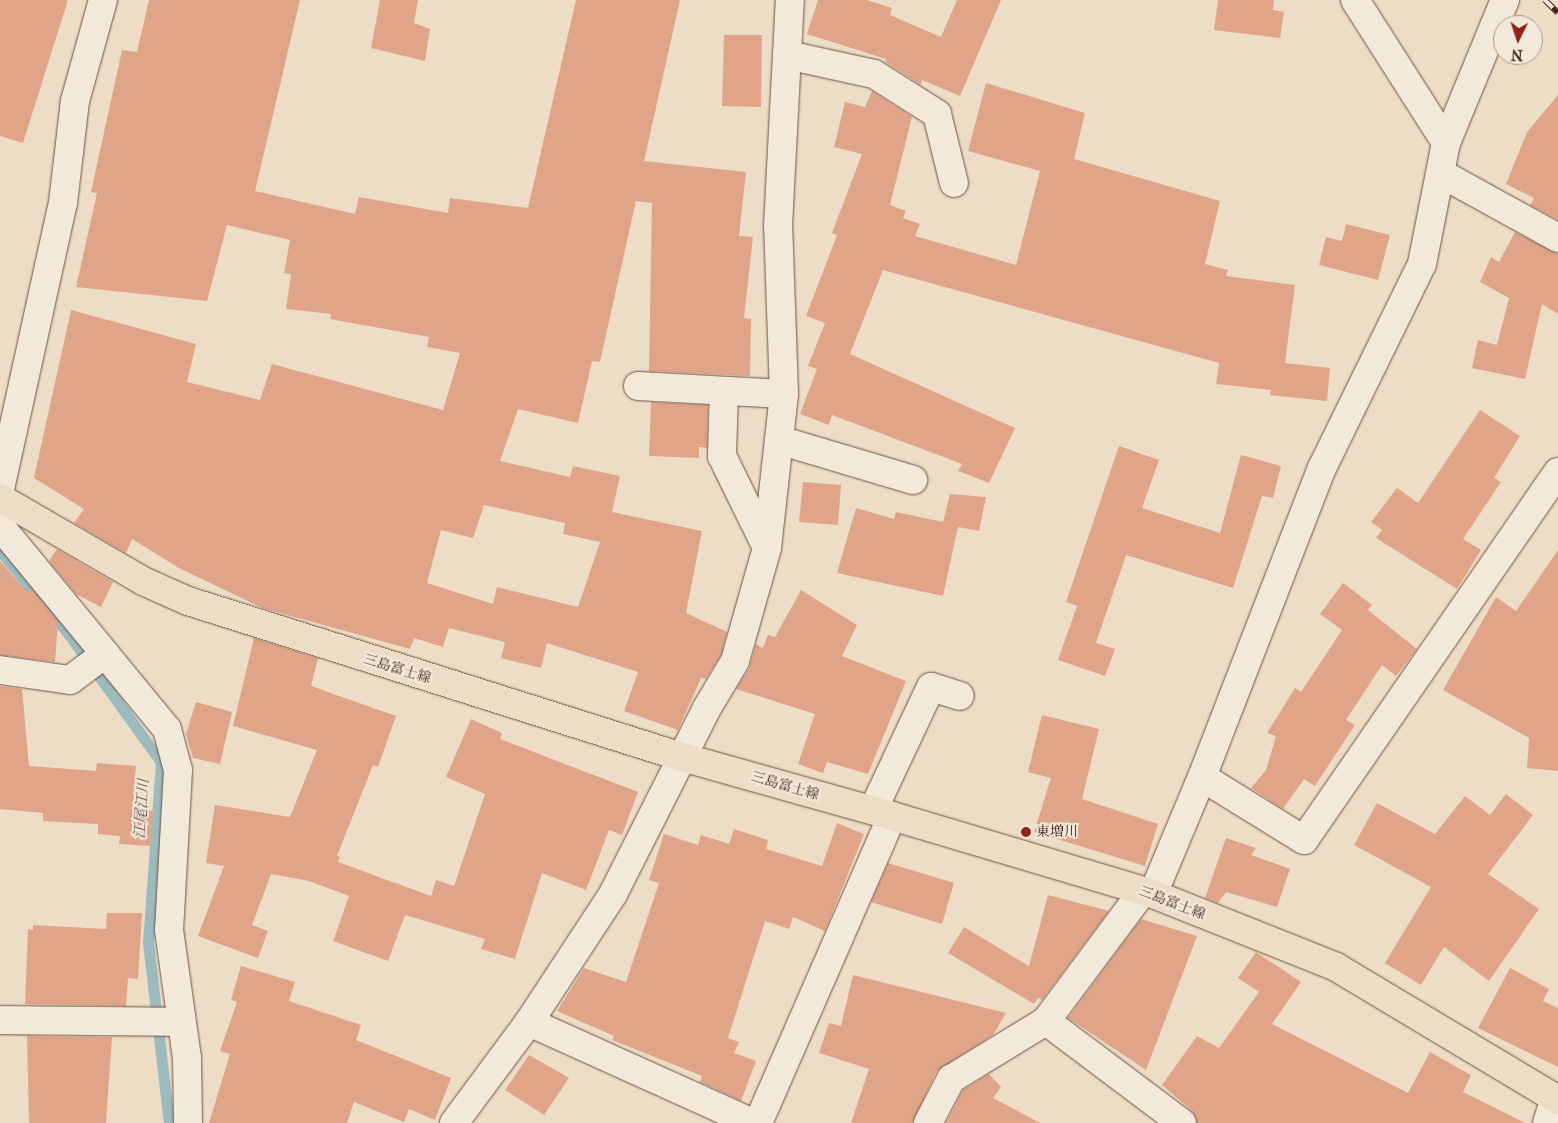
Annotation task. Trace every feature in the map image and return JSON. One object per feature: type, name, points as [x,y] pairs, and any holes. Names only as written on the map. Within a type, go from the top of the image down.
[{"type":"main road","name":"三島富士線","points":[[0,498],[143,581],[188,601],[682,757],[883,813],[1148,893],[1336,967],[1394,999],[1554,1107]]},
{"type":"street","points":[[0,489],[63,204],[75,101],[103,0]]},
{"type":"street","points":[[454,1123],[529,1022],[613,894],[682,757],[735,660],[768,548],[784,394],[778,226],[790,0]]},
{"type":"street","points":[[1354,0],[1446,142]]},
{"type":"street","points":[[928,1123],[951,1079],[1046,1021],[1148,893],[1202,777],[1322,468],[1422,264],[1442,174],[1446,142],[1505,0]]},
{"type":"street","points":[[787,55],[874,74],[937,114],[954,183]]},
{"type":"street","points":[[1442,174],[1558,238]]},
{"type":"street","points":[[638,386],[784,394]]},
{"type":"street","points":[[724,391],[722,456],[768,548]]},
{"type":"street","points":[[779,440],[913,480]]},
{"type":"street","points":[[1202,777],[1304,840],[1558,472]]},
{"type":"street","points":[[0,526],[104,655],[167,729],[178,770],[169,930],[180,1022],[187,1058],[188,1123]]},
{"type":"street","points":[[0,670],[70,680],[104,655]]},
{"type":"street","points":[[758,1123],[883,813],[930,687],[960,696]]},
{"type":"street","points":[[0,1020],[180,1022]]},
{"type":"street","points":[[1046,1021],[1182,1123]]},
{"type":"street","points":[[529,1022],[753,1123]]},
{"type":"building","points":[[0,0],[68,0],[23,143],[0,136]]},
{"type":"building","points":[[149,0],[300,0],[255,191],[355,214],[359,197],[448,213],[450,198],[528,208],[576,0],[680,0],[644,161],[746,172],[739,236],[753,237],[744,318],[751,319],[750,376],[649,371],[652,203],[636,201],[600,362],[592,361],[578,423],[518,409],[500,461],[570,477],[573,466],[620,476],[612,512],[702,531],[686,613],[727,632],[721,655],[706,679],[701,678],[678,730],[624,711],[638,672],[547,643],[541,668],[501,658],[505,642],[449,628],[443,647],[414,638],[410,649],[262,608],[179,568],[132,539],[126,553],[74,523],[84,509],[34,478],[71,310],[196,344],[187,382],[260,400],[272,364],[443,410],[460,353],[427,347],[429,337],[330,319],[331,314],[286,309],[291,274],[284,273],[290,240],[227,225],[207,301],[76,287],[97,193],[91,192],[122,50],[137,52]],"holes":[[[484,505],[565,523],[563,534],[600,542],[578,607],[497,587],[493,604],[427,583],[441,530],[473,538]]]},
{"type":"building","points":[[380,0],[418,0],[414,23],[430,29],[425,61],[371,48]]},
{"type":"building","points":[[818,0],[867,0],[892,8],[890,15],[941,37],[957,0],[1001,0],[960,96],[922,80],[921,85],[885,62],[886,59],[807,34]]},
{"type":"building","points":[[1218,0],[1274,0],[1273,10],[1284,12],[1280,38],[1214,30]]},
{"type":"building","points":[[724,35],[762,35],[761,107],[722,106]]},
{"type":"building","points":[[986,83],[1085,113],[1074,159],[1220,201],[1205,264],[1228,270],[1226,276],[1295,285],[1285,363],[1330,368],[1327,401],[1270,395],[1271,390],[1216,384],[1219,363],[883,270],[850,354],[1015,428],[989,483],[958,471],[962,464],[832,415],[829,425],[800,414],[817,369],[808,366],[825,323],[806,316],[837,235],[832,233],[862,154],[834,147],[845,102],[865,107],[872,91],[912,117],[890,205],[906,211],[903,218],[920,224],[915,236],[1016,265],[1040,171],[968,151]]},
{"type":"building","points":[[1558,95],[1558,220],[1530,205],[1534,198],[1506,184],[1527,132]]},
{"type":"building","points":[[1346,224],[1390,235],[1378,280],[1319,265],[1326,237],[1342,241]]},
{"type":"building","points":[[1515,232],[1558,254],[1558,314],[1542,304],[1525,379],[1472,368],[1478,340],[1497,345],[1509,298],[1480,282],[1491,257],[1499,262]]},
{"type":"building","points":[[651,402],[708,405],[707,448],[699,447],[699,458],[649,456]]},
{"type":"building","points":[[1480,410],[1520,436],[1494,478],[1501,482],[1463,539],[1481,550],[1457,589],[1376,538],[1382,530],[1371,522],[1397,488],[1418,503]]},
{"type":"building","points":[[1119,446],[1159,460],[1142,508],[1220,533],[1241,455],[1281,466],[1273,498],[1262,496],[1233,588],[1126,555],[1096,643],[1115,649],[1105,676],[1058,660],[1077,606],[1066,602]]},
{"type":"building","points":[[803,482],[841,485],[838,525],[799,522]]},
{"type":"building","points":[[950,494],[986,497],[979,531],[958,527],[943,596],[837,573],[856,508],[894,519],[896,512],[943,522]]},
{"type":"building","points":[[57,549],[113,582],[101,607],[76,594],[49,561]]},
{"type":"building","points":[[1558,550],[1558,771],[1527,768],[1529,738],[1443,690],[1496,597],[1516,611]]},
{"type":"building","points":[[0,561],[28,593],[31,588],[58,621],[55,662],[0,655]]},
{"type":"building","points":[[1343,583],[1372,605],[1368,610],[1417,649],[1396,676],[1382,665],[1346,720],[1355,725],[1315,786],[1304,779],[1283,809],[1251,788],[1266,770],[1276,736],[1267,733],[1295,688],[1301,692],[1342,630],[1320,614]]},
{"type":"building","points":[[801,590],[857,625],[842,656],[906,681],[868,774],[827,762],[823,773],[798,764],[815,714],[736,689],[749,669],[756,644],[763,648],[768,635],[775,637]]},
{"type":"building","points":[[254,638],[318,658],[311,686],[396,716],[378,767],[373,765],[337,856],[340,857],[338,862],[431,896],[436,880],[454,886],[485,794],[446,777],[471,719],[502,733],[500,739],[638,792],[622,835],[609,830],[586,890],[542,873],[515,959],[481,949],[485,939],[405,915],[388,961],[333,941],[349,896],[309,881],[271,874],[252,925],[268,931],[258,958],[198,936],[224,866],[206,863],[215,805],[290,817],[317,750],[233,726]]},
{"type":"building","points":[[0,686],[22,689],[29,766],[96,771],[97,763],[136,766],[133,809],[153,811],[150,846],[119,844],[120,836],[98,834],[98,824],[43,821],[43,813],[0,809]]},
{"type":"building","points":[[196,702],[232,712],[220,764],[193,758],[186,734]]},
{"type":"building","points":[[1042,715],[1099,729],[1082,799],[1158,824],[1145,866],[1034,832],[1051,778],[1028,772]]},
{"type":"building","points":[[1506,794],[1533,815],[1488,874],[1539,909],[1489,981],[1444,947],[1421,985],[1385,963],[1431,887],[1354,845],[1377,803],[1435,834],[1465,796],[1490,815]]},
{"type":"building","points":[[837,823],[864,834],[825,931],[793,917],[789,929],[765,921],[728,1038],[739,1042],[734,1053],[756,1061],[741,1101],[700,1082],[702,1076],[612,1040],[614,1036],[557,1011],[584,968],[626,982],[659,883],[649,880],[664,834],[698,845],[701,835],[729,844],[734,829],[768,840],[766,849],[822,866]]},
{"type":"building","points":[[1226,838],[1256,848],[1251,855],[1290,869],[1277,907],[1226,892],[1218,903],[1205,898]]},
{"type":"building","points":[[888,863],[954,883],[942,924],[871,902]]},
{"type":"building","points":[[1048,895],[1109,911],[1042,1000],[1038,998],[1034,1004],[948,953],[964,927],[1029,966]]},
{"type":"building","points":[[107,913],[142,913],[138,979],[128,978],[126,1006],[25,1004],[28,929],[33,930],[33,925],[106,929]]},
{"type":"building","points":[[1141,919],[1197,936],[1146,1070],[1068,1018]]},
{"type":"building","points":[[1256,952],[1301,982],[1272,1024],[1408,1093],[1430,1052],[1471,1075],[1463,1092],[1525,1123],[1197,1123],[1192,1111],[1162,1085],[1197,1036],[1219,1048],[1259,992],[1238,978]]},
{"type":"building","points":[[241,966],[295,982],[289,1001],[361,1025],[356,1040],[451,1078],[435,1120],[409,1109],[404,1122],[354,1102],[347,1123],[209,1123],[230,1054],[220,1051],[237,1002],[231,1000]]},
{"type":"building","points":[[1510,968],[1549,989],[1543,1001],[1558,1008],[1558,1067],[1478,1028]]},
{"type":"building","points":[[853,975],[1006,1013],[993,1035],[937,1071],[912,1123],[851,1123],[869,1069],[819,1053],[829,1023],[841,1026]]},
{"type":"building","points":[[27,1036],[112,1037],[106,1123],[29,1123]]},
{"type":"building","points":[[529,1055],[569,1078],[544,1115],[505,1090]]},
{"type":"building","points":[[989,1074],[1001,1087],[993,1098],[1040,1123],[946,1123],[963,1090]]},
{"type":"waterway","name":"江尾江川","points":[[0,551],[67,632],[161,762],[148,942],[169,1123]]},
{"type":"railway","points":[[1545,0],[1558,13]]},
{"type":"place","name":"東増川","points":[[1026,832]]}]
